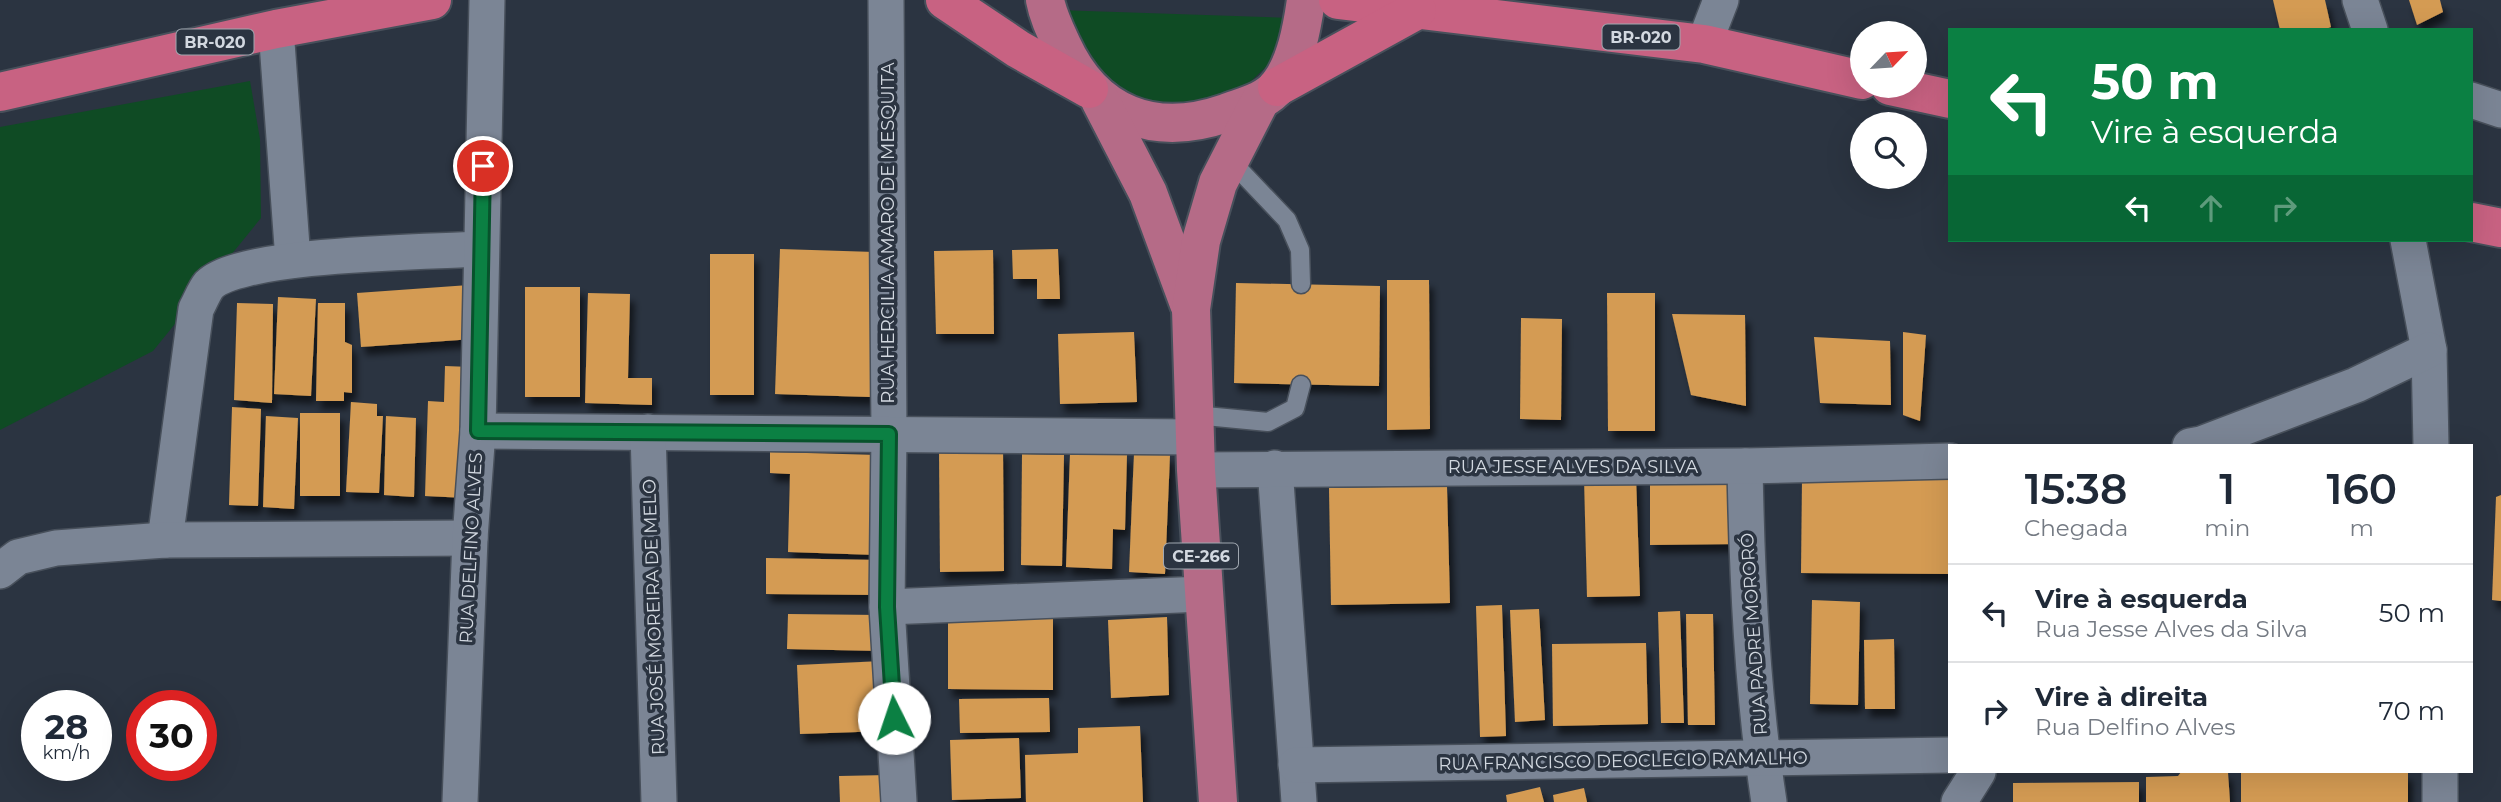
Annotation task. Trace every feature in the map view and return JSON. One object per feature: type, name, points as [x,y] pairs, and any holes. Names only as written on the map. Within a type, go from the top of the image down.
[{"type":"highway","name":"BR-020","points":[[0,92],[276,29],[432,0]]},
{"type":"highway","points":[[945,0],[1018,49],[1094,94]]},
{"type":"highway","name":"BR-020","points":[[1338,0],[1420,5],[1704,44],[1850,76]]},
{"type":"highway","points":[[1269,94],[1420,5]]},
{"type":"highway","points":[[1927,94],[1948,99]]},
{"type":"highway","points":[[2473,222],[2501,228]]},
{"type":"main road","points":[[1045,0],[1051,22],[1066,55],[1094,94],[1127,114],[1170,123],[1202,120],[1269,94],[1286,73],[1295,51],[1306,0]]},
{"type":"main road","name":"CE-266","points":[[1094,94],[1148,193],[1191,309]]},
{"type":"main road","name":"CE-266","points":[[1218,802],[1203,594],[1191,309],[1201,241],[1218,183],[1269,94]]},
{"type":"street","name":"RUA DELFINO ALVES","points":[[460,802],[470,538],[478,431],[487,0]]},
{"type":"street","name":"RUA HERCILIA AMARO DE MESQUITA","points":[[886,0],[889,434],[887,607],[899,802]]},
{"type":"street","points":[[1704,44],[1721,0]]},
{"type":"street","points":[[2360,0],[2369,28]]},
{"type":"street","points":[[276,29],[293,260]]},
{"type":"street","points":[[2473,101],[2501,110]]},
{"type":"street","points":[[2409,242],[2429,351],[2431,444]]},
{"type":"street","points":[[165,540],[196,309],[210,285],[233,272],[293,260],[481,249]]},
{"type":"street","points":[[2201,444],[2356,385],[2429,351]]},
{"type":"street","name":"RUA JESSE ALVES DA SILVA","points":[[478,431],[889,434],[1195,440],[1275,468],[1745,466],[1948,461]]},
{"type":"street","name":"RUA JOSÉ MOREIRA DE MELO","points":[[648,432],[659,802]]},
{"type":"street","name":"RUA PADRE MORORÓ","points":[[1745,466],[1747,563],[1762,760],[1769,802]]},
{"type":"street","points":[[1275,468],[1299,802]]},
{"type":"street","points":[[0,572],[18,557],[56,548],[165,540],[470,538]]},
{"type":"street","points":[[887,607],[1203,594]]},
{"type":"street","name":"RUA FRANCISCO DEOCLECIO RAMALHO","points":[[1296,765],[1762,760],[1948,755]]},
{"type":"street","points":[[1959,802],[1977,773]]},
{"type":"street","points":[[2440,773],[2440,802]]},
{"type":"lane","points":[[1230,160],[1287,220],[1300,250],[1301,284]]},
{"type":"lane","points":[[1195,440],[1268,422],[1295,408],[1301,385]]},
{"type":"green space","points":[[1057,10],[1293,18],[1283,43],[1268,65],[1248,84],[1225,98],[1199,106],[1146,104],[1098,79]]},
{"type":"green space","points":[[250,81],[260,139],[261,218],[153,351],[0,430],[0,127]]},
{"type":"building","points":[[2273,0],[2325,0],[2331,27],[2280,28]]},
{"type":"building","points":[[2409,0],[2440,0],[2443,12],[2417,25]]},
{"type":"building","points":[[780,249],[875,252],[870,397],[775,394]]},
{"type":"building","points":[[1058,249],[1060,299],[1037,299],[1037,279],[1013,279],[1012,250]]},
{"type":"building","points":[[993,250],[994,334],[936,334],[934,251]]},
{"type":"building","points":[[710,254],[754,254],[754,395],[710,395]]},
{"type":"building","points":[[1387,280],[1429,280],[1430,429],[1387,430]]},
{"type":"building","points":[[1236,283],[1380,286],[1379,386],[1234,383]]},
{"type":"building","points":[[469,285],[473,339],[361,347],[357,293]]},
{"type":"building","points":[[525,287],[580,287],[580,397],[525,397]]},
{"type":"building","points":[[588,293],[630,294],[628,378],[652,378],[652,405],[585,403]]},
{"type":"building","points":[[1607,293],[1655,293],[1655,431],[1608,431]]},
{"type":"building","points":[[278,297],[316,299],[311,396],[274,394]]},
{"type":"building","points":[[237,303],[273,304],[272,403],[234,400]]},
{"type":"building","points":[[318,303],[345,303],[345,342],[352,345],[352,393],[344,392],[344,401],[316,401]]},
{"type":"building","points":[[1672,314],[1745,315],[1746,406],[1691,395]]},
{"type":"building","points":[[1521,318],[1562,319],[1561,420],[1520,419]]},
{"type":"building","points":[[1134,332],[1137,402],[1060,404],[1058,334]]},
{"type":"building","points":[[1903,332],[1926,335],[1920,421],[1903,415]]},
{"type":"building","points":[[1814,337],[1890,341],[1891,405],[1820,403]]},
{"type":"building","points":[[445,366],[471,367],[467,498],[425,496],[428,401],[444,402]]},
{"type":"building","points":[[351,402],[377,404],[377,416],[383,416],[379,493],[346,492]]},
{"type":"building","points":[[232,407],[261,409],[258,506],[229,505]]},
{"type":"building","points":[[300,413],[340,413],[340,496],[300,496]]},
{"type":"building","points":[[266,416],[298,418],[294,509],[263,507]]},
{"type":"building","points":[[386,416],[416,418],[414,497],[384,495]]},
{"type":"building","points":[[939,450],[1003,450],[1004,571],[940,572]]},
{"type":"building","points":[[770,452],[879,455],[877,555],[788,552],[790,474],[770,473]]},
{"type":"building","points":[[1070,453],[1127,455],[1125,530],[1113,529],[1112,569],[1066,567]]},
{"type":"building","points":[[1134,453],[1170,455],[1165,574],[1129,572]]},
{"type":"building","points":[[1022,454],[1064,455],[1062,566],[1021,565]]},
{"type":"building","points":[[1636,476],[1640,596],[1587,597],[1584,478]]},
{"type":"building","points":[[1738,476],[1739,544],[1650,545],[1650,477]]},
{"type":"building","points":[[1802,479],[1948,480],[1948,574],[1801,573]]},
{"type":"building","points":[[1447,486],[1450,603],[1331,605],[1329,488]]},
{"type":"building","points":[[2501,495],[2501,601],[2492,600],[2496,497]]},
{"type":"building","points":[[766,558],[877,560],[877,595],[766,594]]},
{"type":"building","points":[[1812,600],[1860,602],[1858,705],[1810,704]]},
{"type":"building","points":[[1502,605],[1506,736],[1480,737],[1476,606]]},
{"type":"building","points":[[1539,609],[1545,720],[1515,722],[1510,610]]},
{"type":"building","points":[[1680,611],[1684,723],[1661,723],[1658,612]]},
{"type":"building","points":[[788,614],[880,615],[880,651],[787,649]]},
{"type":"building","points":[[1686,614],[1713,614],[1715,725],[1688,725]]},
{"type":"building","points":[[948,615],[1053,616],[1053,690],[948,689]]},
{"type":"building","points":[[1167,617],[1169,695],[1111,698],[1108,620]]},
{"type":"building","points":[[1894,639],[1895,709],[1865,709],[1864,640]]},
{"type":"building","points":[[1646,643],[1648,724],[1553,726],[1552,644]]},
{"type":"building","points":[[883,661],[886,731],[800,734],[797,665]]},
{"type":"building","points":[[1049,698],[1050,732],[960,733],[959,699]]},
{"type":"building","points":[[1140,726],[1143,802],[1026,802],[1025,755],[1078,753],[1078,728]]},
{"type":"building","points":[[1019,738],[1021,798],[952,800],[950,740]]},
{"type":"building","points":[[2180,773],[2228,773],[2230,802],[2146,802],[2146,777],[2178,776]]},
{"type":"building","points":[[2241,773],[2408,773],[2408,802],[2241,802]]},
{"type":"building","points":[[888,775],[889,802],[840,802],[839,776]]},
{"type":"building","points":[[2139,782],[2139,802],[2013,802],[2013,783]]},
{"type":"building","points":[[1540,787],[1544,802],[1507,802],[1506,795]]},
{"type":"building","points":[[1584,788],[1587,802],[1554,802],[1553,795]]},
{"type":"route","points":[[483,166],[478,431],[889,434],[887,607],[894,718]]}]
